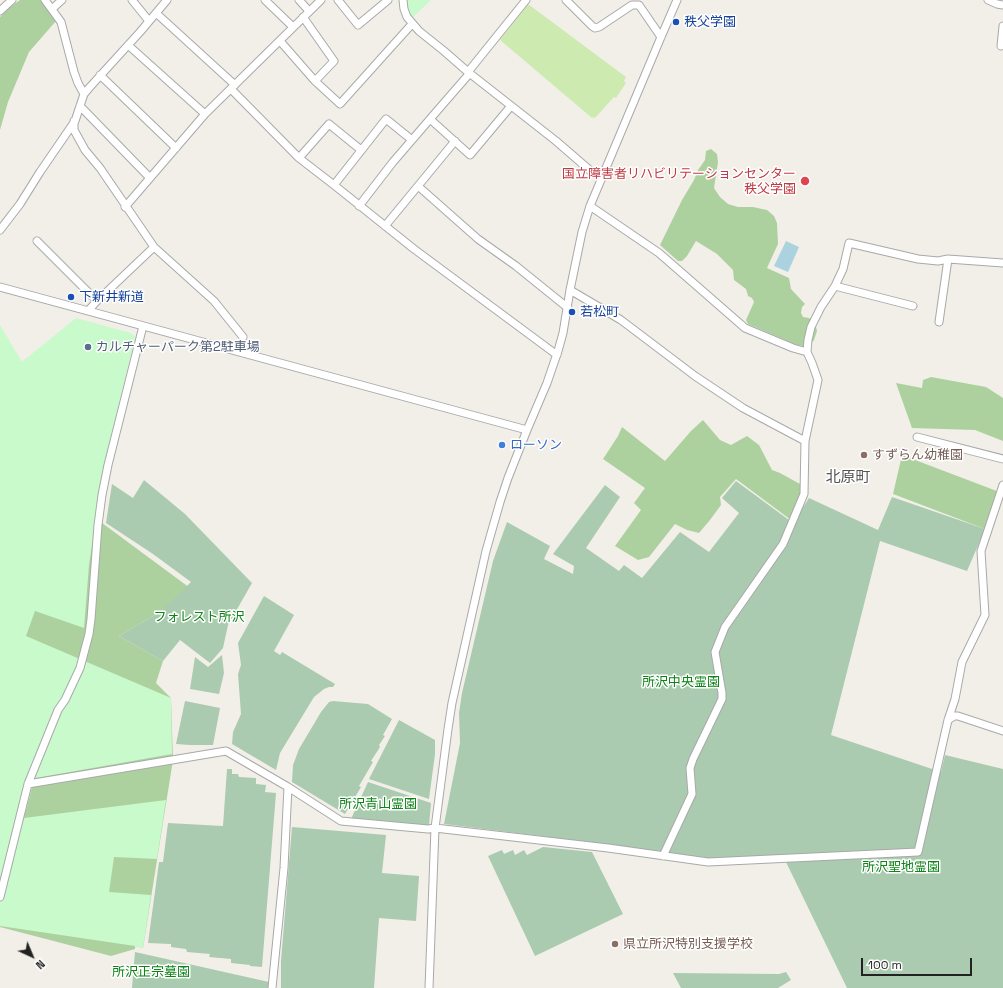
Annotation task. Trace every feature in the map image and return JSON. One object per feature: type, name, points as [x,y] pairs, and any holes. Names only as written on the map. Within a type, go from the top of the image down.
[{"type":"street","points":[[0,11],[12,0]]},
{"type":"street","points":[[45,0],[61,22],[74,72],[84,94]]},
{"type":"street","points":[[52,9],[62,0]]},
{"type":"street","points":[[132,0],[149,21]]},
{"type":"street","points":[[0,230],[20,204],[74,121],[84,94],[167,0]]},
{"type":"street","points":[[265,0],[293,27]]},
{"type":"street","points":[[299,0],[310,11]]},
{"type":"street","points":[[125,207],[205,114],[321,0]]},
{"type":"street","points":[[338,0],[358,25],[388,0]]},
{"type":"street","points":[[402,0],[407,18],[419,31],[469,73],[556,141],[593,173],[601,177]]},
{"type":"street","points":[[360,206],[393,162],[469,73],[526,0]]},
{"type":"street","points":[[566,0],[595,28],[599,27],[636,2],[660,37]]},
{"type":"street","points":[[429,988],[435,828],[452,703],[486,551],[500,502],[557,355],[563,333],[582,232],[590,206],[660,37],[677,0]]},
{"type":"street","points":[[988,0],[1003,5]]},
{"type":"street","points":[[156,13],[233,87],[299,158],[414,249],[557,355]]},
{"type":"street","points":[[303,17],[334,61],[315,81]]},
{"type":"street","points":[[280,41],[315,81],[340,104],[412,24]]},
{"type":"street","points":[[1001,46],[1003,26]]},
{"type":"street","points":[[128,45],[205,114]]},
{"type":"street","points":[[100,75],[176,148]]},
{"type":"street","points":[[80,106],[150,178]]},
{"type":"street","points":[[430,119],[470,155],[511,106]]},
{"type":"street","points":[[334,185],[386,119],[412,140]]},
{"type":"street","points":[[74,121],[74,130],[85,150],[100,168],[125,207],[154,247],[214,301],[243,337]]},
{"type":"street","points":[[299,158],[329,124],[361,150]]},
{"type":"street","points":[[385,226],[454,141]]},
{"type":"street","points":[[418,186],[478,239],[516,266],[568,308]]},
{"type":"street","points":[[590,206],[659,252],[745,328],[806,352]]},
{"type":"street","points":[[37,240],[97,302]]},
{"type":"street","points":[[663,856],[692,794],[690,768],[693,758],[722,699],[715,652],[725,627],[783,544],[804,494],[805,441],[818,380],[806,352],[808,340],[811,327],[835,286],[843,269],[849,242],[918,259],[948,259],[1003,263]]},
{"type":"street","points":[[88,311],[154,247]]},
{"type":"street","points":[[939,322],[948,259]]},
{"type":"street","points":[[835,286],[913,306]]},
{"type":"street","points":[[0,287],[527,430]]},
{"type":"street","points":[[570,290],[621,320],[695,376],[743,408],[805,441]]},
{"type":"street","points":[[0,897],[28,784],[58,710],[65,700],[80,668],[91,619],[97,532],[102,495],[108,465],[143,326]]},
{"type":"street","points":[[917,437],[1003,459]]},
{"type":"street","points":[[28,784],[226,751],[288,787],[341,821],[428,829],[435,828],[608,848],[708,862],[918,852],[948,720],[955,699],[962,662],[985,615],[981,551],[1003,485]]},
{"type":"street","points":[[948,720],[954,716],[958,716],[1003,731]]},
{"type":"street","points":[[272,988],[284,868],[288,787]]},
{"type":"green space","points":[[20,0],[41,0],[56,21],[29,52],[8,102],[0,130],[0,17]]},
{"type":"green space","points":[[405,0],[431,0],[412,18],[410,17]]},
{"type":"green space","points":[[528,4],[626,77],[624,81],[626,83],[616,98],[614,97],[595,118],[592,118],[500,40]]},
{"type":"green space","points":[[711,149],[717,154],[718,162],[714,188],[720,197],[728,204],[738,207],[753,207],[767,210],[774,216],[777,223],[778,244],[767,268],[789,278],[791,289],[805,304],[802,307],[801,313],[803,317],[809,318],[815,322],[817,331],[814,340],[808,347],[797,345],[748,324],[746,320],[754,302],[752,298],[748,296],[746,289],[734,280],[733,270],[717,254],[696,241],[687,256],[682,261],[678,261],[660,245],[682,200],[705,160],[706,151]]},
{"type":"green space","points":[[76,318],[131,333],[135,337],[105,461],[89,565],[84,628],[35,611],[26,636],[171,698],[172,754],[36,778],[24,818],[166,800],[157,859],[114,857],[109,892],[151,895],[143,948],[0,926],[0,325],[22,362]]},
{"type":"green space","points":[[49,341],[102,465],[94,517],[190,588],[160,612],[119,636],[163,661],[156,683],[171,698],[173,760],[143,948],[135,946],[135,949],[111,956],[0,927],[0,455],[22,362]]},
{"type":"green space","points":[[931,377],[986,387],[1003,398],[1003,441],[975,430],[912,428],[896,383],[922,388],[923,380]]},
{"type":"green space","points":[[703,420],[720,440],[731,445],[747,436],[759,445],[772,470],[800,484],[801,496],[791,520],[736,479],[720,497],[721,505],[699,533],[687,530],[675,524],[649,557],[638,560],[615,546],[641,510],[634,503],[645,488],[603,459],[622,427],[665,461],[691,431]]},
{"type":"green space","points":[[902,455],[1002,493],[985,529],[893,494]]},
{"type":"green space","name":"フォレスト所沢","points":[[144,480],[185,514],[252,583],[228,625],[223,648],[210,663],[180,640],[163,661],[119,636],[160,612],[191,582],[153,554],[106,523],[112,484],[133,498]]},
{"type":"green space","name":"所沢聖地霊園","points":[[736,481],[793,523],[809,498],[878,530],[892,497],[985,529],[967,571],[880,541],[831,735],[941,772],[945,755],[1003,769],[1003,988],[847,988],[783,856],[717,861],[605,844],[444,824],[460,743],[459,713],[462,693],[493,561],[507,522],[550,546],[544,559],[573,574],[574,566],[553,554],[605,485],[620,497],[586,548],[619,571],[624,565],[642,578],[680,532],[709,552],[739,513],[722,498]]},
{"type":"green space","points":[[264,596],[294,615],[274,651],[280,655],[282,652],[335,684],[333,687],[324,689],[314,697],[280,753],[276,770],[232,744],[233,732],[241,714],[238,674],[241,665],[238,643]]},
{"type":"green space","name":"フォレスト所沢","points":[[222,655],[224,673],[219,694],[190,689],[195,657],[208,667]]},
{"type":"green space","points":[[185,701],[220,708],[213,745],[176,744]]},
{"type":"green space","points":[[333,701],[368,704],[392,719],[383,735],[385,736],[379,745],[380,747],[371,761],[373,762],[359,786],[361,787],[345,814],[292,782],[293,765],[299,749],[321,712],[329,702]]},
{"type":"green space","points":[[399,720],[435,740],[435,754],[429,799],[369,779]]},
{"type":"green space","points":[[227,769],[232,769],[232,774],[238,774],[239,777],[256,778],[256,784],[266,785],[265,792],[276,793],[262,967],[231,963],[231,959],[209,957],[210,954],[187,952],[186,949],[171,947],[171,944],[148,943],[159,862],[163,862],[168,823],[223,826]]},
{"type":"green space","name":"所沢青山霊園","points":[[368,782],[431,803],[429,826],[351,819]]},
{"type":"green space","points":[[292,827],[386,835],[382,873],[419,876],[416,921],[379,918],[374,988],[281,988],[281,961]]},
{"type":"green space","points":[[543,847],[592,852],[623,914],[535,956],[488,856],[502,850],[504,854],[513,850],[515,855],[524,850],[527,855]]},
{"type":"green space","name":"所沢正宗墓園","points":[[135,952],[269,982],[268,988],[132,988]]},
{"type":"green space","points":[[786,972],[791,980],[778,988],[681,988],[673,973],[779,974]]},
{"type":"water","points":[[786,241],[799,247],[788,272],[774,266]]},
{"type":"place","name":"秩父学園","points":[[676,22]]},
{"type":"place","name":"国立障害者リハビリテーションセンター 秩父学園","points":[[805,181]]},
{"type":"place","name":"下新井新道","points":[[71,297]]},
{"type":"place","name":"若松町","points":[[572,312]]},
{"type":"place","name":"カルチャーパーク第2駐車場","points":[[88,347]]},
{"type":"place","name":"ローソン","points":[[502,445]]},
{"type":"place","name":"すずらん幼稚園","points":[[864,455]]},
{"type":"place","name":"県立所沢特別支援学校","points":[[615,944]]},
{"type":"district","name":"北原町","points":[[848,478]]},
{"type":"park label","name":"所沢中央霊園","points":[[681,682]]}]
